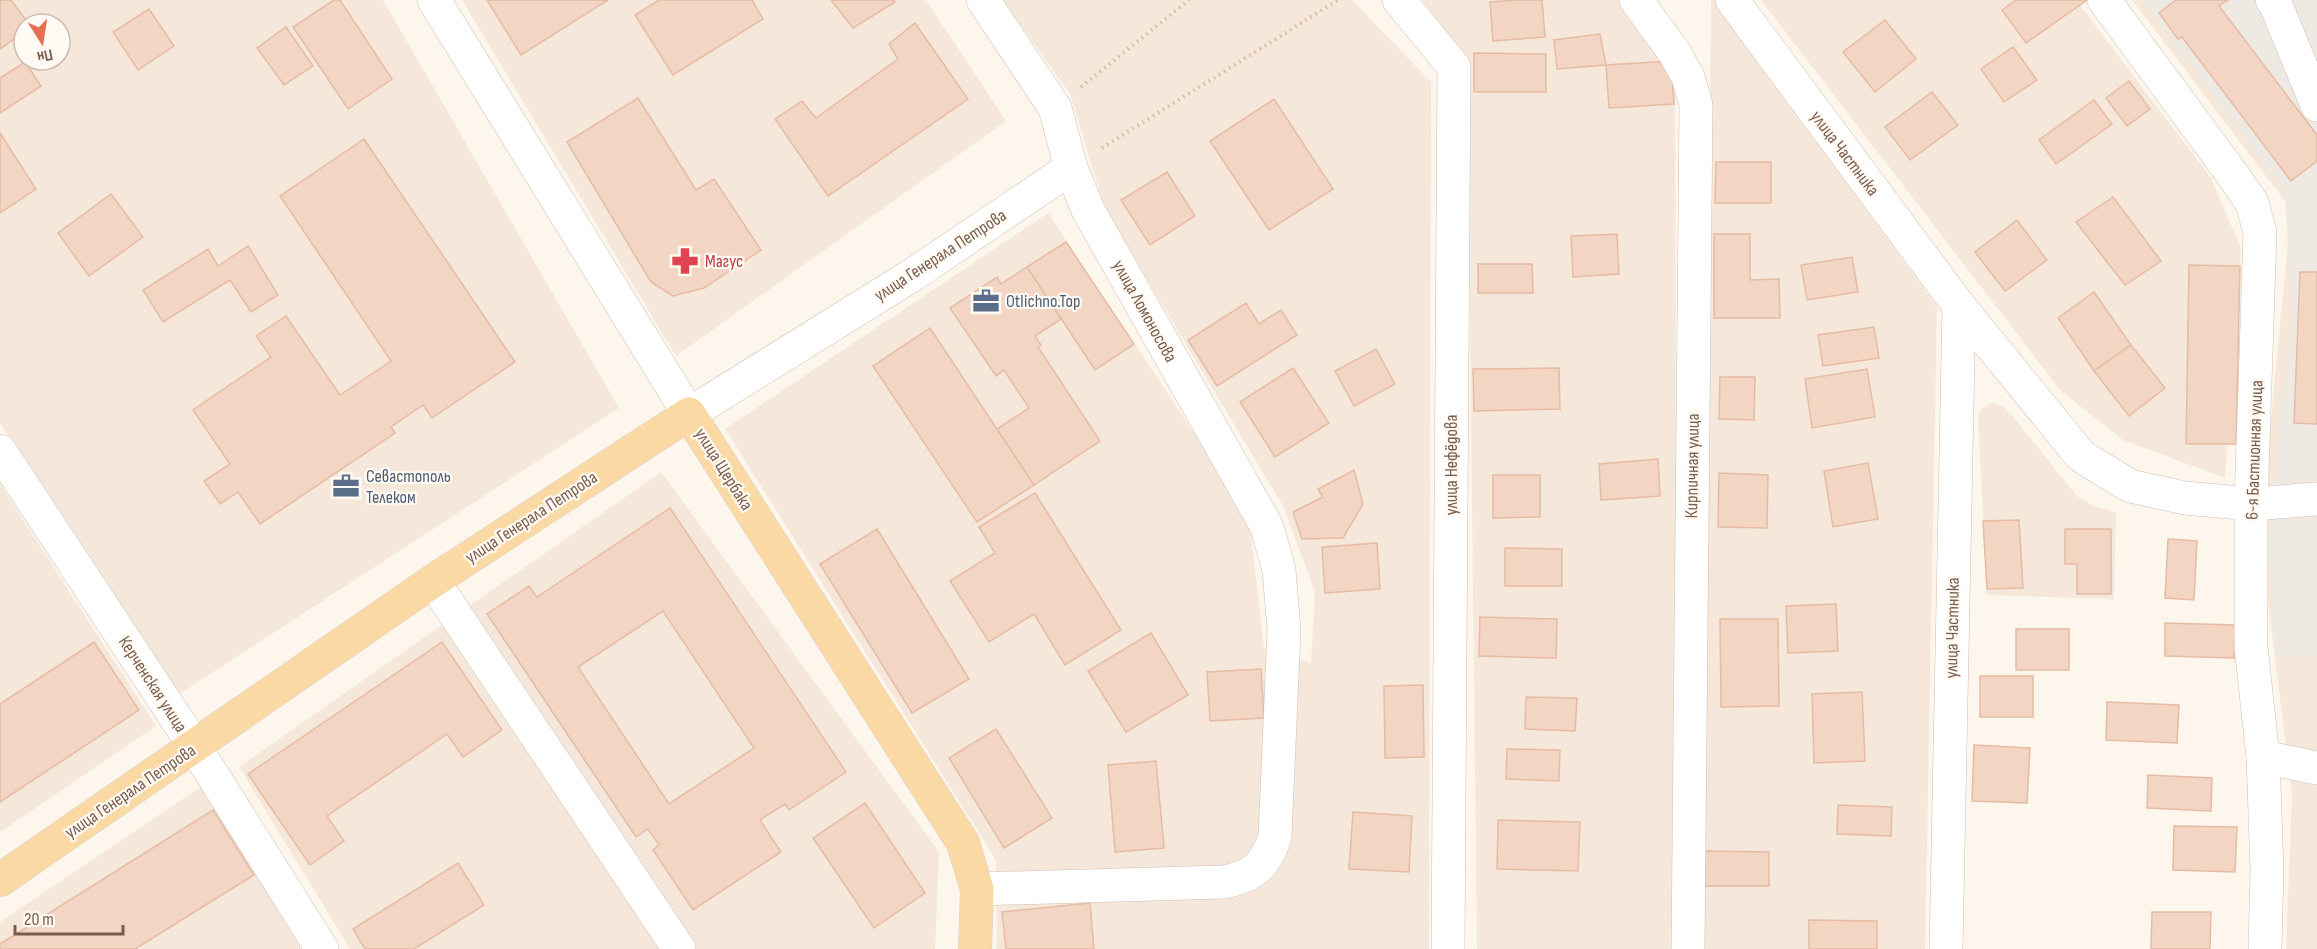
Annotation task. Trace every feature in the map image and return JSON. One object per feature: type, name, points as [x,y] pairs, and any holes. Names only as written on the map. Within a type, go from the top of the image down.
[{"type":"main road","name":"улица Генерала Петрова","points":[[0,880],[433,581],[689,414]]},
{"type":"main road","name":"улица Щербака","points":[[689,414],[963,843],[977,888],[975,949]]},
{"type":"street","name":"улица Щербака","points":[[434,0],[689,414]]},
{"type":"street","name":"улица Ломоносова","points":[[977,888],[1224,882],[1242,878],[1258,869],[1269,854],[1275,837],[1284,630],[1279,570],[1267,527],[1088,210],[1071,168],[1055,108],[982,0]]},
{"type":"street","name":"улица Нефёдова","points":[[1399,0],[1454,67],[1448,949]]},
{"type":"street","name":"Кирпичная улица","points":[[1636,0],[1674,52],[1688,77],[1696,105],[1688,817],[1689,949]]},
{"type":"street","name":"улица Частника","points":[[1732,0],[1959,306],[2081,456],[2130,486],[2185,498],[2251,504],[2317,499]]},
{"type":"street","name":"6-я Бастионная улица","points":[[2104,0],[2252,203],[2260,232],[2251,504],[2251,647],[2263,757],[2267,870],[2265,949]]},
{"type":"street","points":[[2272,0],[2276,3],[2317,105]]},
{"type":"street","name":"улица Генерала Петрова","points":[[689,414],[914,274],[1071,168]]},
{"type":"street","name":"улица Частника","points":[[1946,949],[1959,306]]},
{"type":"street","name":"Керченская улица","points":[[0,451],[195,747],[322,949]]},
{"type":"street","points":[[433,581],[678,949]]},
{"type":"street","points":[[2263,757],[2317,768]]},
{"type":"path","points":[[1055,108],[1189,0]]},
{"type":"path","points":[[1071,168],[1338,0]]},
{"type":"shaded area","points":[[0,0],[383,0],[619,408],[178,695],[0,423]]},
{"type":"shaded area","points":[[462,0],[926,0],[1006,121],[676,356]]},
{"type":"shaded area","points":[[1003,0],[1352,0],[1431,82],[1429,949],[997,949],[996,860],[725,429],[1048,213],[1249,516],[1264,648],[1311,663],[1315,592],[1283,506],[1105,209],[1070,94]]},
{"type":"shaded area","points":[[1422,0],[1629,0],[1675,60],[1676,496],[1671,949],[1477,949],[1467,59]]},
{"type":"shaded area","points":[[1711,0],[1715,0],[1937,307],[1925,949],[1704,949]]},
{"type":"shaded area","points":[[1761,0],[2076,0],[2211,178],[2241,249],[2225,478],[2123,440],[2061,391]]},
{"type":"shaded area","points":[[2132,0],[2317,0],[2317,949],[2286,949],[2292,795],[2260,536],[2291,209]]},
{"type":"shaded area","points":[[2143,0],[2317,0],[2317,655],[2276,657],[2268,545],[2292,318],[2285,191]]},
{"type":"shaded area","points":[[1992,402],[2004,407],[2011,414],[2077,496],[2093,506],[2116,512],[2114,599],[1987,595],[1978,415]]},
{"type":"shaded area","points":[[661,472],[939,852],[935,949],[350,949],[239,767]]},
{"type":"shaded area","points":[[0,484],[156,726],[0,832]]},
{"type":"shaded area","points":[[205,784],[301,949],[0,949],[0,922]]},
{"type":"building","points":[[0,0],[11,0],[20,12],[12,12],[12,40],[0,49]]},
{"type":"building","points":[[334,0],[340,0],[392,79],[348,109],[293,27]]},
{"type":"building","points":[[487,0],[608,0],[521,55]]},
{"type":"building","points":[[659,0],[752,0],[763,19],[673,75],[635,15]]},
{"type":"building","points":[[831,0],[893,0],[895,2],[853,28]]},
{"type":"building","points":[[1542,0],[1545,37],[1493,41],[1490,2]]},
{"type":"building","points":[[2016,0],[2087,0],[2026,43],[2002,10]]},
{"type":"building","points":[[2176,0],[2228,0],[2219,6],[2317,135],[2317,161],[2291,181],[2182,37],[2178,39],[2159,13]]},
{"type":"building","points":[[149,9],[174,46],[138,70],[113,32]]},
{"type":"building","points":[[1885,20],[1916,59],[1875,92],[1843,52]]},
{"type":"building","points":[[915,23],[968,99],[828,196],[775,119],[802,101],[816,118],[898,59],[889,44]]},
{"type":"building","points":[[286,27],[313,66],[284,85],[257,48]]},
{"type":"building","points":[[1600,34],[1606,65],[1557,69],[1554,40]]},
{"type":"building","points":[[2013,47],[2037,80],[2004,102],[1981,69]]},
{"type":"building","points":[[1474,53],[1546,54],[1546,92],[1474,92]]},
{"type":"building","points":[[1671,61],[1674,104],[1609,108],[1606,65]]},
{"type":"building","points":[[12,70],[32,72],[41,86],[0,113],[0,78]]},
{"type":"building","points":[[2129,81],[2150,109],[2127,126],[2106,98]]},
{"type":"building","points":[[1932,92],[1958,125],[1910,160],[1885,127]]},
{"type":"building","points":[[638,98],[696,190],[714,179],[761,250],[704,288],[673,296],[651,282],[567,142]]},
{"type":"building","points":[[1274,99],[1333,189],[1269,230],[1210,141]]},
{"type":"building","points":[[2094,100],[2112,124],[2056,164],[2039,140]]},
{"type":"building","points":[[0,133],[36,189],[0,213]]},
{"type":"building","points":[[364,139],[515,362],[432,418],[423,405],[391,427],[395,433],[260,524],[238,492],[220,504],[204,481],[230,464],[193,410],[271,357],[256,336],[286,316],[340,395],[391,361],[280,196]]},
{"type":"building","points":[[1716,162],[1771,162],[1771,203],[1715,203]]},
{"type":"building","points":[[1167,172],[1195,216],[1150,245],[1121,200]]},
{"type":"building","points":[[111,194],[143,237],[89,276],[58,233]]},
{"type":"building","points":[[2113,197],[2161,261],[2125,285],[2076,222]]},
{"type":"building","points":[[2017,220],[2047,260],[2005,291],[1975,252]]},
{"type":"building","points":[[1617,234],[1619,274],[1573,277],[1571,236]]},
{"type":"building","points":[[1714,234],[1750,234],[1750,280],[1779,279],[1780,318],[1714,318]]},
{"type":"building","points":[[1066,242],[1134,344],[1095,370],[1027,267]]},
{"type":"building","points":[[248,246],[278,295],[251,312],[230,280],[163,322],[143,290],[208,249],[218,266]]},
{"type":"building","points":[[1852,257],[1858,292],[1807,300],[1801,265]]},
{"type":"building","points":[[1478,264],[1532,264],[1533,293],[1478,293]]},
{"type":"building","points":[[2189,265],[2240,266],[2236,444],[2186,444]]},
{"type":"building","points":[[1027,267],[1061,319],[1035,336],[1041,345],[1038,347],[1100,441],[1034,485],[997,429],[1029,408],[1004,370],[996,376],[950,308],[997,277],[1001,284]]},
{"type":"building","points":[[2300,272],[2317,272],[2317,424],[2294,423]]},
{"type":"building","points":[[2094,292],[2131,345],[2094,371],[2058,318]]},
{"type":"building","points":[[1246,303],[1259,324],[1281,310],[1297,335],[1217,386],[1188,340]]},
{"type":"building","points":[[1874,327],[1879,358],[1823,366],[1818,335]]},
{"type":"building","points":[[930,328],[1034,485],[977,522],[873,366]]},
{"type":"building","points":[[2131,345],[2165,388],[2129,416],[2094,371]]},
{"type":"building","points":[[1376,349],[1395,384],[1354,406],[1335,371]]},
{"type":"building","points":[[1293,368],[1329,423],[1275,457],[1240,402]]},
{"type":"building","points":[[1559,368],[1560,409],[1474,411],[1473,369]]},
{"type":"building","points":[[1867,369],[1875,417],[1812,428],[1805,379]]},
{"type":"building","points":[[1720,377],[1755,377],[1754,420],[1719,419]]},
{"type":"building","points":[[1658,459],[1660,496],[1601,500],[1599,464]]},
{"type":"building","points":[[1868,463],[1878,519],[1833,527],[1824,471]]},
{"type":"building","points":[[1354,470],[1363,504],[1343,538],[1302,539],[1293,512],[1323,497],[1318,489]]},
{"type":"building","points":[[1719,473],[1768,475],[1767,528],[1718,527]]},
{"type":"building","points":[[1493,475],[1540,475],[1540,517],[1493,518]]},
{"type":"building","points":[[1035,493],[1121,630],[1065,665],[1034,614],[989,642],[950,581],[995,553],[979,527]]},
{"type":"building","points":[[670,508],[846,772],[789,810],[785,804],[760,820],[781,852],[693,910],[653,850],[659,845],[648,829],[636,837],[487,614],[529,586],[537,597]],"holes":[[[663,611],[754,748],[669,804],[578,667]]]},
{"type":"building","points":[[2019,520],[2023,588],[1987,589],[1983,521]]},
{"type":"building","points":[[877,529],[969,679],[912,713],[820,564]]},
{"type":"building","points":[[2065,529],[2111,529],[2111,594],[2077,594],[2077,564],[2065,564]]},
{"type":"building","points":[[2168,539],[2197,541],[2194,600],[2165,598]]},
{"type":"building","points":[[1377,543],[1380,589],[1325,593],[1322,547]]},
{"type":"building","points":[[1505,548],[1562,549],[1562,586],[1505,586]]},
{"type":"building","points":[[1836,604],[1838,651],[1788,653],[1786,606]]},
{"type":"building","points":[[1480,617],[1557,619],[1556,658],[1479,656]]},
{"type":"building","points":[[1720,619],[1778,619],[1779,706],[1721,707]]},
{"type":"building","points":[[2165,623],[2235,625],[2234,658],[2165,656]]},
{"type":"building","points":[[2016,629],[2069,629],[2069,670],[2016,670]]},
{"type":"building","points":[[1151,633],[1188,695],[1126,732],[1088,671]]},
{"type":"building","points":[[94,642],[139,710],[0,802],[0,704]]},
{"type":"building","points":[[442,642],[502,730],[463,757],[447,734],[327,816],[344,841],[310,865],[248,774]]},
{"type":"building","points":[[1261,669],[1264,718],[1210,721],[1207,672]]},
{"type":"building","points":[[1980,676],[2033,676],[2033,717],[1980,717]]},
{"type":"building","points":[[1423,685],[1424,757],[1385,758],[1384,686]]},
{"type":"building","points":[[1862,692],[1865,761],[1814,763],[1812,694]]},
{"type":"building","points":[[1526,697],[1577,698],[1575,731],[1525,729]]},
{"type":"building","points":[[2107,702],[2179,705],[2177,743],[2106,740]]},
{"type":"building","points":[[996,729],[1052,818],[1004,848],[949,758]]},
{"type":"building","points":[[1974,745],[2030,748],[2027,803],[1972,801]]},
{"type":"building","points":[[1507,749],[1560,750],[1559,781],[1506,779]]},
{"type":"building","points":[[1156,761],[1164,848],[1115,852],[1108,765]]},
{"type":"building","points":[[2148,775],[2212,778],[2211,811],[2147,808]]},
{"type":"building","points":[[865,803],[925,893],[874,928],[813,838]]},
{"type":"building","points":[[1838,805],[1892,807],[1891,836],[1837,834]]},
{"type":"building","points":[[213,810],[254,875],[135,949],[0,949],[0,944]]},
{"type":"building","points":[[1353,812],[1412,816],[1409,872],[1349,869]]},
{"type":"building","points":[[1498,820],[1580,822],[1578,871],[1497,869]]},
{"type":"building","points":[[2174,826],[2237,827],[2235,872],[2173,870]]},
{"type":"building","points":[[1705,851],[1769,852],[1769,886],[1705,886]]},
{"type":"building","points":[[458,863],[484,905],[414,949],[365,949],[353,929]]},
{"type":"building","points":[[1090,903],[1094,949],[1006,949],[1002,912]]},
{"type":"building","points":[[2152,912],[2211,912],[2210,949],[2151,949]]},
{"type":"building","points":[[1809,920],[1877,921],[1877,949],[1809,949]]},
{"type":"place","name":"Магус","points":[[685,261]]},
{"type":"place","name":"Otlichno.Top","points":[[986,301]]},
{"type":"place","name":"Севастополь Телеком","points":[[346,486]]}]
